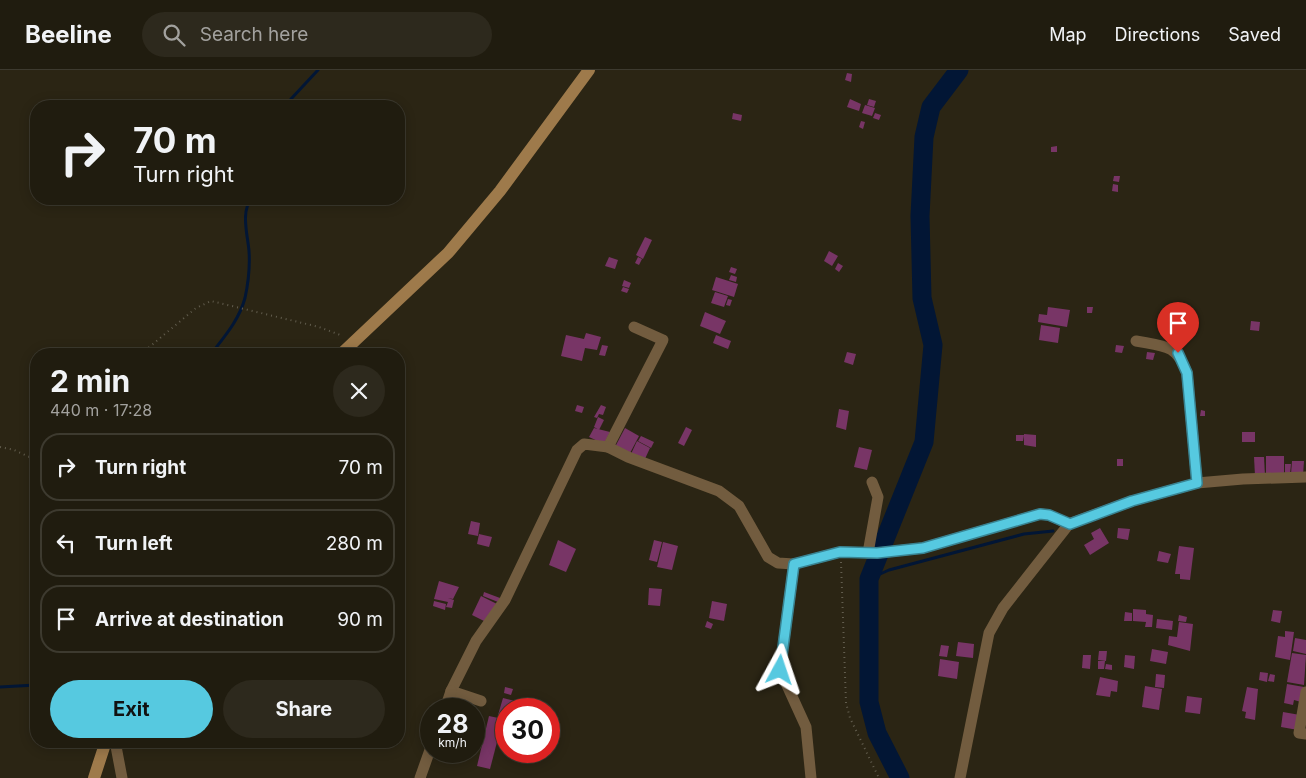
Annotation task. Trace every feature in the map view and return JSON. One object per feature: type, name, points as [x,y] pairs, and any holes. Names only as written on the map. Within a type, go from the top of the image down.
[{"type":"street","points":[[347,348],[448,253],[500,191],[589,70]]},
{"type":"street","points":[[608,446],[663,340],[634,327]]},
{"type":"street","points":[[1136,341],[1170,348],[1178,353],[1183,361],[1187,373],[1197,483]]},
{"type":"street","points":[[449,698],[476,641],[504,600],[576,450],[584,444],[608,446],[628,457],[719,491],[739,506],[768,557],[778,563],[794,564],[840,552],[872,553],[923,548],[1040,514],[1049,515],[1070,524]]},
{"type":"street","points":[[960,778],[989,633],[1003,608],[1070,524],[1132,501],[1197,483],[1251,478],[1306,477]]},
{"type":"street","points":[[872,482],[878,497],[872,553]]},
{"type":"street","points":[[794,564],[780,670],[806,727],[811,778]]},
{"type":"street","points":[[451,691],[472,698]]},
{"type":"street","points":[[1306,692],[1300,733],[1306,734]]},
{"type":"street","points":[[94,778],[104,748]]},
{"type":"street","points":[[116,748],[122,778]]},
{"type":"street","points":[[420,778],[425,763]]},
{"type":"path","points":[[148,348],[196,308],[211,301],[320,327],[355,341]]},
{"type":"path","points":[[0,447],[14,450],[30,457]]},
{"type":"path","points":[[840,552],[846,703],[850,718],[880,778]]},
{"type":"building","points":[[847,73],[852,74],[851,82],[845,80]]},
{"type":"building","points":[[850,99],[861,104],[859,111],[847,107]]},
{"type":"building","points":[[869,99],[876,101],[874,107],[867,105]]},
{"type":"building","points":[[865,105],[875,108],[872,116],[862,113]]},
{"type":"building","points":[[733,113],[742,115],[741,121],[732,119]]},
{"type":"building","points":[[875,113],[881,115],[879,120],[873,118]]},
{"type":"building","points":[[861,121],[865,122],[863,129],[859,127]]},
{"type":"building","points":[[1057,146],[1057,152],[1051,152],[1051,147]]},
{"type":"building","points":[[1114,176],[1120,176],[1119,182],[1113,181]]},
{"type":"building","points":[[1113,184],[1118,185],[1118,192],[1112,191]]},
{"type":"building","points":[[645,237],[652,240],[643,259],[636,255]]},
{"type":"building","points":[[829,251],[838,256],[832,266],[824,261]]},
{"type":"building","points":[[609,257],[618,260],[615,269],[605,266]]},
{"type":"building","points":[[638,257],[642,259],[639,265],[635,263]]},
{"type":"building","points":[[838,263],[843,266],[839,272],[835,269]]},
{"type":"building","points":[[731,267],[737,269],[735,274],[729,272]]},
{"type":"building","points":[[731,275],[737,277],[736,282],[729,280]]},
{"type":"building","points":[[716,277],[738,284],[734,297],[712,290]]},
{"type":"building","points":[[624,280],[631,283],[629,288],[622,286]]},
{"type":"building","points":[[623,287],[629,289],[627,293],[621,291]]},
{"type":"building","points":[[715,292],[728,296],[724,307],[711,303]]},
{"type":"building","points":[[728,299],[732,300],[730,306],[726,305]]},
{"type":"building","points":[[1048,307],[1070,310],[1067,327],[1038,322],[1039,314],[1047,315]]},
{"type":"building","points":[[1087,307],[1093,307],[1092,313],[1087,313]]},
{"type":"building","points":[[705,312],[726,321],[720,334],[700,326]]},
{"type":"building","points":[[1251,321],[1260,322],[1259,331],[1250,330]]},
{"type":"building","points":[[1041,325],[1060,328],[1058,343],[1039,340]]},
{"type":"building","points":[[586,333],[601,337],[597,350],[585,348],[582,361],[561,356],[566,335],[584,339]]},
{"type":"building","points":[[716,335],[731,341],[728,349],[713,343]]},
{"type":"building","points":[[602,345],[608,346],[605,356],[599,355]]},
{"type":"building","points":[[1116,345],[1124,346],[1122,353],[1115,352]]},
{"type":"building","points":[[847,352],[856,354],[853,365],[844,362]]},
{"type":"building","points":[[1147,352],[1155,353],[1153,360],[1146,359]]},
{"type":"building","points":[[577,405],[584,407],[582,413],[575,411]]},
{"type":"building","points":[[601,405],[606,407],[603,415],[599,414],[597,418],[594,417]]},
{"type":"building","points":[[839,409],[849,411],[846,430],[836,427]]},
{"type":"building","points":[[1201,410],[1205,411],[1205,416],[1200,416]]},
{"type":"building","points":[[598,417],[604,420],[599,430],[594,427]]},
{"type":"building","points":[[686,427],[692,430],[684,446],[678,443]]},
{"type":"building","points":[[594,428],[610,432],[604,444],[589,437]]},
{"type":"building","points":[[625,428],[639,436],[629,455],[615,447]]},
{"type":"building","points":[[1242,432],[1255,432],[1255,442],[1242,442]]},
{"type":"building","points":[[1024,434],[1036,435],[1036,447],[1024,445]]},
{"type":"building","points":[[1016,435],[1024,435],[1023,441],[1016,441]]},
{"type":"building","points":[[641,436],[654,442],[651,448],[638,441]]},
{"type":"building","points":[[637,441],[650,448],[644,461],[631,454]]},
{"type":"building","points":[[859,447],[872,450],[867,470],[854,467]]},
{"type":"building","points":[[1266,456],[1284,456],[1284,475],[1266,475]]},
{"type":"building","points":[[1254,457],[1264,457],[1265,476],[1255,476]]},
{"type":"building","points":[[1117,459],[1123,459],[1123,466],[1117,466]]},
{"type":"building","points":[[1292,461],[1304,461],[1303,475],[1291,474]]},
{"type":"building","points":[[1285,464],[1291,464],[1290,474],[1285,474]]},
{"type":"building","points":[[471,521],[480,523],[478,536],[468,534]]},
{"type":"building","points":[[1100,528],[1109,543],[1090,555],[1084,545],[1094,539],[1091,533]]},
{"type":"building","points":[[1118,528],[1130,529],[1128,540],[1117,538]]},
{"type":"building","points":[[479,534],[492,537],[489,547],[477,544]]},
{"type":"building","points":[[558,540],[576,549],[566,572],[549,565]]},
{"type":"building","points":[[654,540],[662,542],[657,562],[649,560]]},
{"type":"building","points":[[663,542],[678,546],[672,570],[657,567]]},
{"type":"building","points":[[1179,546],[1194,548],[1190,580],[1180,579],[1180,574],[1175,574]]},
{"type":"building","points":[[1159,551],[1171,554],[1168,563],[1157,561]]},
{"type":"building","points":[[439,581],[459,587],[453,599],[448,598],[454,600],[452,608],[446,607],[448,602],[434,599]]},
{"type":"building","points":[[649,588],[662,589],[660,606],[648,605]]},
{"type":"building","points":[[484,592],[500,598],[498,602],[483,596]]},
{"type":"building","points":[[481,596],[497,604],[488,623],[472,615]]},
{"type":"building","points":[[434,601],[446,604],[445,610],[433,606]]},
{"type":"building","points":[[712,601],[727,604],[724,621],[709,618]]},
{"type":"building","points":[[1133,609],[1146,610],[1146,614],[1153,615],[1152,627],[1145,627],[1146,622],[1133,621]]},
{"type":"building","points":[[1273,610],[1282,611],[1280,623],[1271,621]]},
{"type":"building","points":[[1125,612],[1132,613],[1132,621],[1124,621]]},
{"type":"building","points":[[1179,615],[1187,617],[1186,622],[1178,621]]},
{"type":"building","points":[[1157,619],[1173,621],[1172,630],[1156,628]]},
{"type":"building","points":[[707,621],[713,624],[711,629],[705,627]]},
{"type":"building","points":[[1179,622],[1193,624],[1190,651],[1168,645],[1169,636],[1177,637]]},
{"type":"building","points":[[1285,631],[1294,632],[1290,660],[1275,657],[1278,636],[1285,637]]},
{"type":"building","points":[[1295,638],[1306,640],[1306,654],[1293,651]]},
{"type":"building","points":[[958,642],[974,644],[973,658],[956,656]]},
{"type":"building","points":[[941,645],[949,646],[947,657],[939,656]]},
{"type":"building","points":[[1152,649],[1168,652],[1166,664],[1150,661]]},
{"type":"building","points":[[1099,651],[1107,651],[1106,661],[1098,660]]},
{"type":"building","points":[[1292,653],[1306,655],[1304,685],[1287,682]]},
{"type":"building","points":[[1083,655],[1091,655],[1090,669],[1082,668]]},
{"type":"building","points":[[1125,655],[1135,656],[1134,669],[1124,667]]},
{"type":"building","points":[[940,659],[959,662],[957,679],[938,676]]},
{"type":"building","points":[[1098,661],[1105,661],[1104,669],[1098,669]]},
{"type":"building","points":[[1106,664],[1112,665],[1112,670],[1105,669]]},
{"type":"building","points":[[1260,672],[1268,673],[1267,682],[1259,680]]},
{"type":"building","points":[[1156,674],[1165,675],[1164,688],[1155,687]]},
{"type":"building","points":[[1270,674],[1275,675],[1274,682],[1268,681]]},
{"type":"building","points":[[1100,677],[1118,681],[1117,692],[1111,691],[1110,697],[1096,695]]},
{"type":"building","points":[[1287,684],[1304,687],[1301,702],[1294,700],[1293,705],[1284,703]]},
{"type":"building","points":[[1145,686],[1162,689],[1159,710],[1142,707]]},
{"type":"building","points":[[505,687],[513,689],[511,695],[504,693]]},
{"type":"building","points":[[1247,687],[1258,689],[1255,720],[1245,718],[1246,712],[1242,711]]},
{"type":"building","points":[[1187,696],[1202,698],[1200,714],[1185,712]]},
{"type":"building","points":[[1283,712],[1300,715],[1298,730],[1281,727]]},
{"type":"building","points":[[489,716],[495,717],[495,750],[490,769],[477,766],[478,763],[485,763],[485,733]]},
{"type":"waterway","points":[[291,100],[318,70]]},
{"type":"waterway","points":[[900,778],[877,733],[869,702],[869,579],[924,442],[933,345],[922,298],[920,216],[924,137],[931,107],[959,70]]},
{"type":"waterway","points":[[216,348],[235,321],[245,298],[249,262],[246,231],[248,205]]},
{"type":"waterway","points":[[869,579],[889,570],[1024,534],[1053,531]]},
{"type":"waterway","points":[[0,687],[30,685]]},
{"type":"route","points":[[780,670],[783,635],[794,564],[840,552],[877,553],[923,548],[1040,514],[1049,515],[1070,524],[1101,511],[1197,483],[1194,470],[1187,373],[1178,353]]}]
